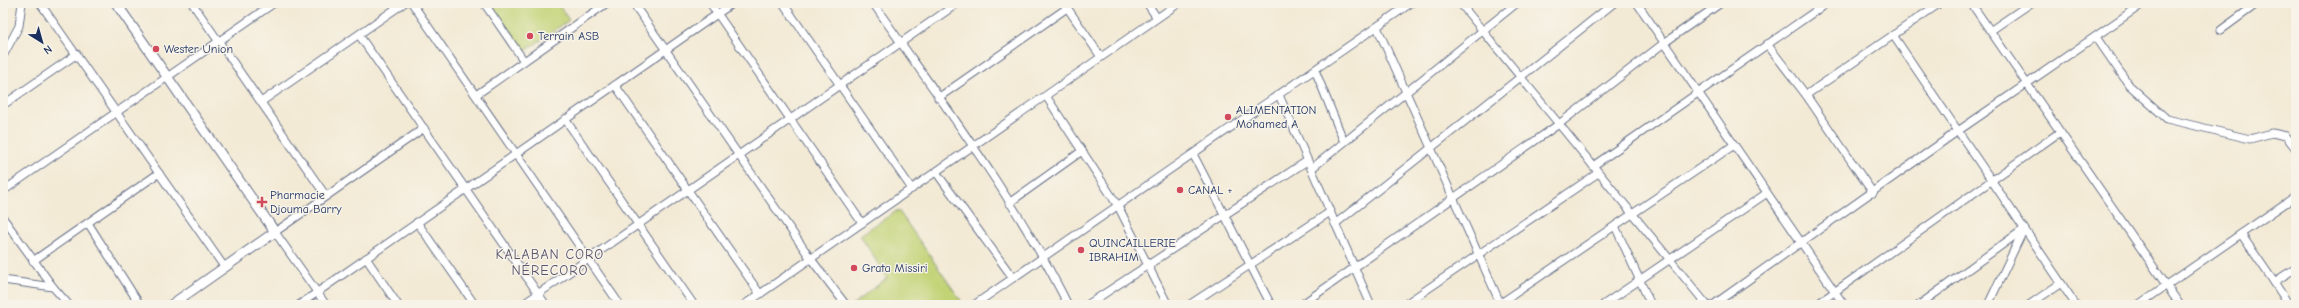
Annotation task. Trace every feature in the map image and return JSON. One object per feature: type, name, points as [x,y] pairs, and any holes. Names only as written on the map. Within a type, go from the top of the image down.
[{"type":"street","points":[[3,56],[19,26],[22,3]]},
{"type":"street","points":[[40,3],[225,268]]},
{"type":"street","points":[[116,3],[326,305]]},
{"type":"street","points":[[192,3],[326,196]]},
{"type":"street","points":[[3,191],[274,3]]},
{"type":"street","points":[[261,102],[404,3]]},
{"type":"street","points":[[412,3],[620,305]]},
{"type":"street","points":[[484,3],[524,61]]},
{"type":"street","points":[[476,95],[607,3]]},
{"type":"street","points":[[633,3],[810,259],[846,305]]},
{"type":"street","points":[[710,3],[862,223]]},
{"type":"street","points":[[298,305],[732,3]]},
{"type":"street","points":[[783,3],[912,189]]},
{"type":"street","points":[[873,3],[972,147],[1044,256],[1068,305]]},
{"type":"street","points":[[522,305],[958,3]]},
{"type":"street","points":[[1147,3],[1157,18]]},
{"type":"street","points":[[744,305],[1179,3]]},
{"type":"street","points":[[974,305],[1411,3]]},
{"type":"street","points":[[1460,3],[1707,305]]},
{"type":"street","points":[[1310,169],[1517,3]]},
{"type":"street","points":[[1335,224],[1614,3]]},
{"type":"street","points":[[1637,3],[1844,305]]},
{"type":"street","points":[[1301,305],[1559,124],[1664,43],[1721,3]]},
{"type":"street","points":[[1593,166],[1827,3]]},
{"type":"street","points":[[1806,95],[1940,3]]},
{"type":"street","points":[[1971,3],[2180,305]]},
{"type":"street","points":[[1990,31],[2031,3]]},
{"type":"street","points":[[1714,305],[1958,131],[2027,85],[2144,3]]},
{"type":"street","points":[[2221,30],[2258,3]]},
{"type":"street","points":[[938,98],[1065,6],[1101,57]]},
{"type":"street","points":[[1377,27],[1500,304],[1734,145]]},
{"type":"street","points":[[359,35],[546,305]]},
{"type":"street","points":[[1893,35],[2076,305]]},
{"type":"street","points":[[2096,37],[2129,85],[2167,119],[2250,139],[2272,133],[2286,136],[2296,149]]},
{"type":"street","points":[[1767,44],[1806,95],[1873,193]]},
{"type":"street","points":[[3,105],[77,54]]},
{"type":"street","points":[[1315,70],[1344,142]]},
{"type":"street","points":[[615,85],[760,294]]},
{"type":"street","points":[[1278,95],[1371,305]]},
{"type":"street","points":[[1046,96],[1118,206],[1168,305]]},
{"type":"street","points":[[565,119],[694,305]]},
{"type":"street","points":[[171,305],[424,128]]},
{"type":"street","points":[[1816,305],[2060,132]]},
{"type":"street","points":[[1009,203],[1082,151]]},
{"type":"street","points":[[1193,154],[1271,305]]},
{"type":"street","points":[[1087,305],[1307,161]]},
{"type":"street","points":[[936,172],[1013,278]]},
{"type":"street","points":[[33,260],[159,173]]},
{"type":"street","points":[[1404,305],[1598,173]]},
{"type":"street","points":[[1604,305],[1767,192]]},
{"type":"street","points":[[2138,305],[2296,196]]},
{"type":"street","points":[[1189,305],[1330,212]]},
{"type":"street","points":[[3,218],[53,288],[69,305]]},
{"type":"street","points":[[417,222],[475,305]]},
{"type":"street","points":[[88,223],[140,305]]},
{"type":"street","points":[[1615,226],[1651,305]]},
{"type":"street","points":[[1919,305],[2024,228]]},
{"type":"street","points":[[1988,305],[2024,228]]},
{"type":"street","points":[[2241,234],[2289,305]]},
{"type":"street","points":[[366,258],[398,305]]},
{"type":"street","points":[[2274,282],[2296,268]]},
{"type":"street","points":[[3,280],[53,288]]},
{"type":"street","points":[[2029,305],[2061,283]]},
{"type":"green space","name":"Terrain ASB","points":[[489,3],[557,3],[569,20],[524,52]]},
{"type":"green space","points":[[898,210],[964,305],[852,305],[887,278],[860,235]]},
{"type":"place","name":"Terrain ASB","points":[[530,36]]},
{"type":"place","name":"Wester Union","points":[[156,49]]},
{"type":"place","name":"ALIMENTATION Mohamed A","points":[[1228,117]]},
{"type":"place","name":"CANAL +","points":[[1180,190]]},
{"type":"place","name":"Pharmacie Djouma Barry","points":[[262,202]]},
{"type":"place","name":"QUINCAILLERIE IBRAHIM","points":[[1081,250]]},
{"type":"place","name":"Grata Missiri","points":[[854,268]]},
{"type":"district","name":"KALABAN CORO NÉRECORO","points":[[550,262]]}]
